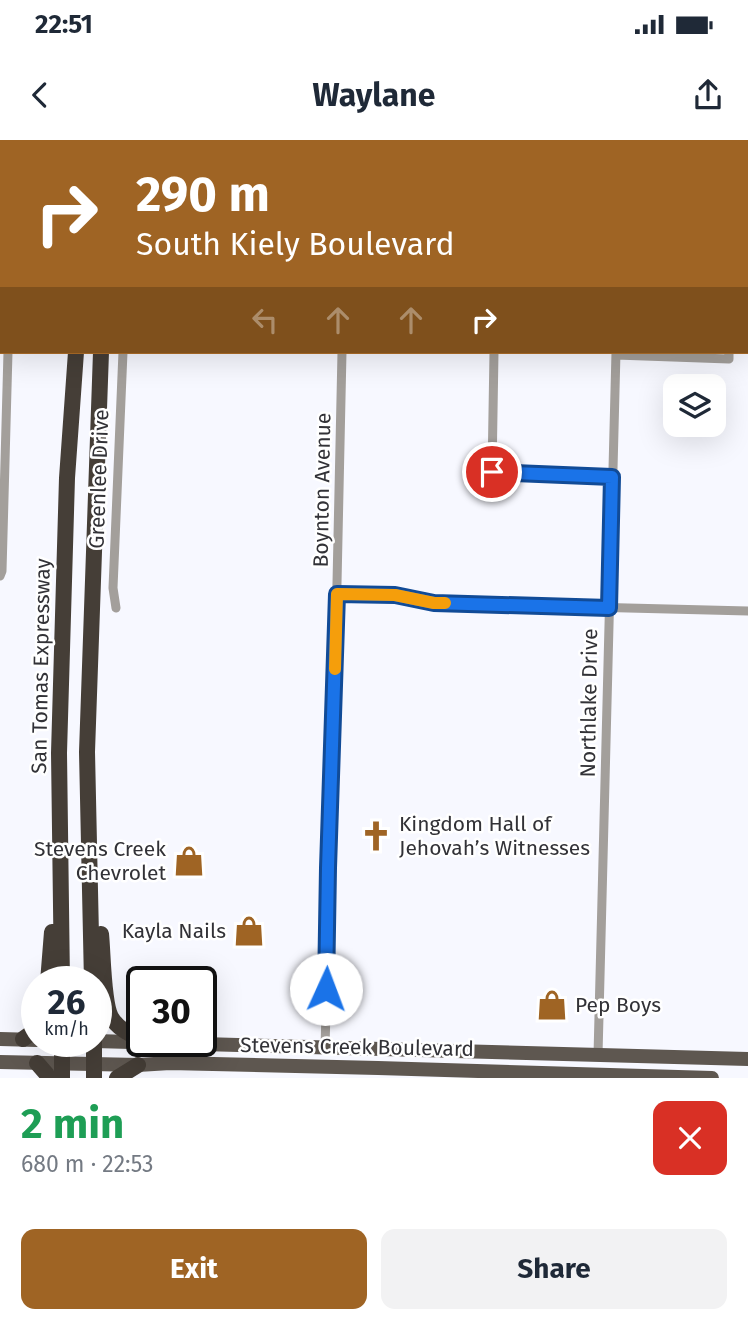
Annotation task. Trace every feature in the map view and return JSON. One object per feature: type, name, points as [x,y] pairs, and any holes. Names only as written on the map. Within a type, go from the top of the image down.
[{"type":"highway","name":"San Tomas Expressway","points":[[62,966],[59,754],[67,478],[76,354]]},
{"type":"highway","points":[[92,966],[87,752],[101,354]]},
{"type":"highway","points":[[90,887],[101,930],[107,1008],[110,1016],[126,1031]]},
{"type":"highway","points":[[49,966],[52,929],[60,906]]},
{"type":"highway","points":[[37,1063],[50,1078]]},
{"type":"highway","points":[[117,1078],[138,1065]]},
{"type":"main road","points":[[0,1039],[21,1039]]},
{"type":"main road","name":"Stevens Creek Boulevard","points":[[217,1044],[748,1059]]},
{"type":"main road","points":[[298,1066],[318,1056],[325,1048]]},
{"type":"main road","points":[[378,1073],[383,1061],[399,1059],[409,1050]]},
{"type":"main road","points":[[726,1058],[748,1050]]},
{"type":"main road","points":[[564,1073],[575,1065],[589,1064],[598,1055]]},
{"type":"main road","name":"Stevens Creek Boulevard","points":[[0,1062],[37,1063],[62,1071],[94,1071],[170,1063],[298,1066],[378,1073],[564,1073],[712,1078]]},
{"type":"street","points":[[0,576],[8,354]]},
{"type":"street","name":"Greenlee Drive","points":[[116,608],[113,588],[123,354]]},
{"type":"street","name":"Boynton Avenue","points":[[325,1048],[342,354]]},
{"type":"street","points":[[494,354],[492,472],[612,477]]},
{"type":"street","name":"Northlake Drive","points":[[598,1055],[616,354]]},
{"type":"street","points":[[635,354],[729,359],[729,354]]},
{"type":"street","points":[[337,594],[395,595],[434,603],[748,611]]},
{"type":"slow traffic","points":[[335,669],[337,594],[395,595],[445,603]]},
{"type":"place","name":"Kingdom Hall of Jehovah’s Witnesses","points":[[376,836]]},
{"type":"place","name":"Stevens Creek Chevrolet","points":[[189,861]]},
{"type":"place","name":"Kayla Nails","points":[[249,931]]},
{"type":"place","name":"Pep Boys","points":[[552,1005]]},
{"type":"route","points":[[326,989],[337,594],[395,595],[434,603],[609,608],[612,477],[492,472]]}]
